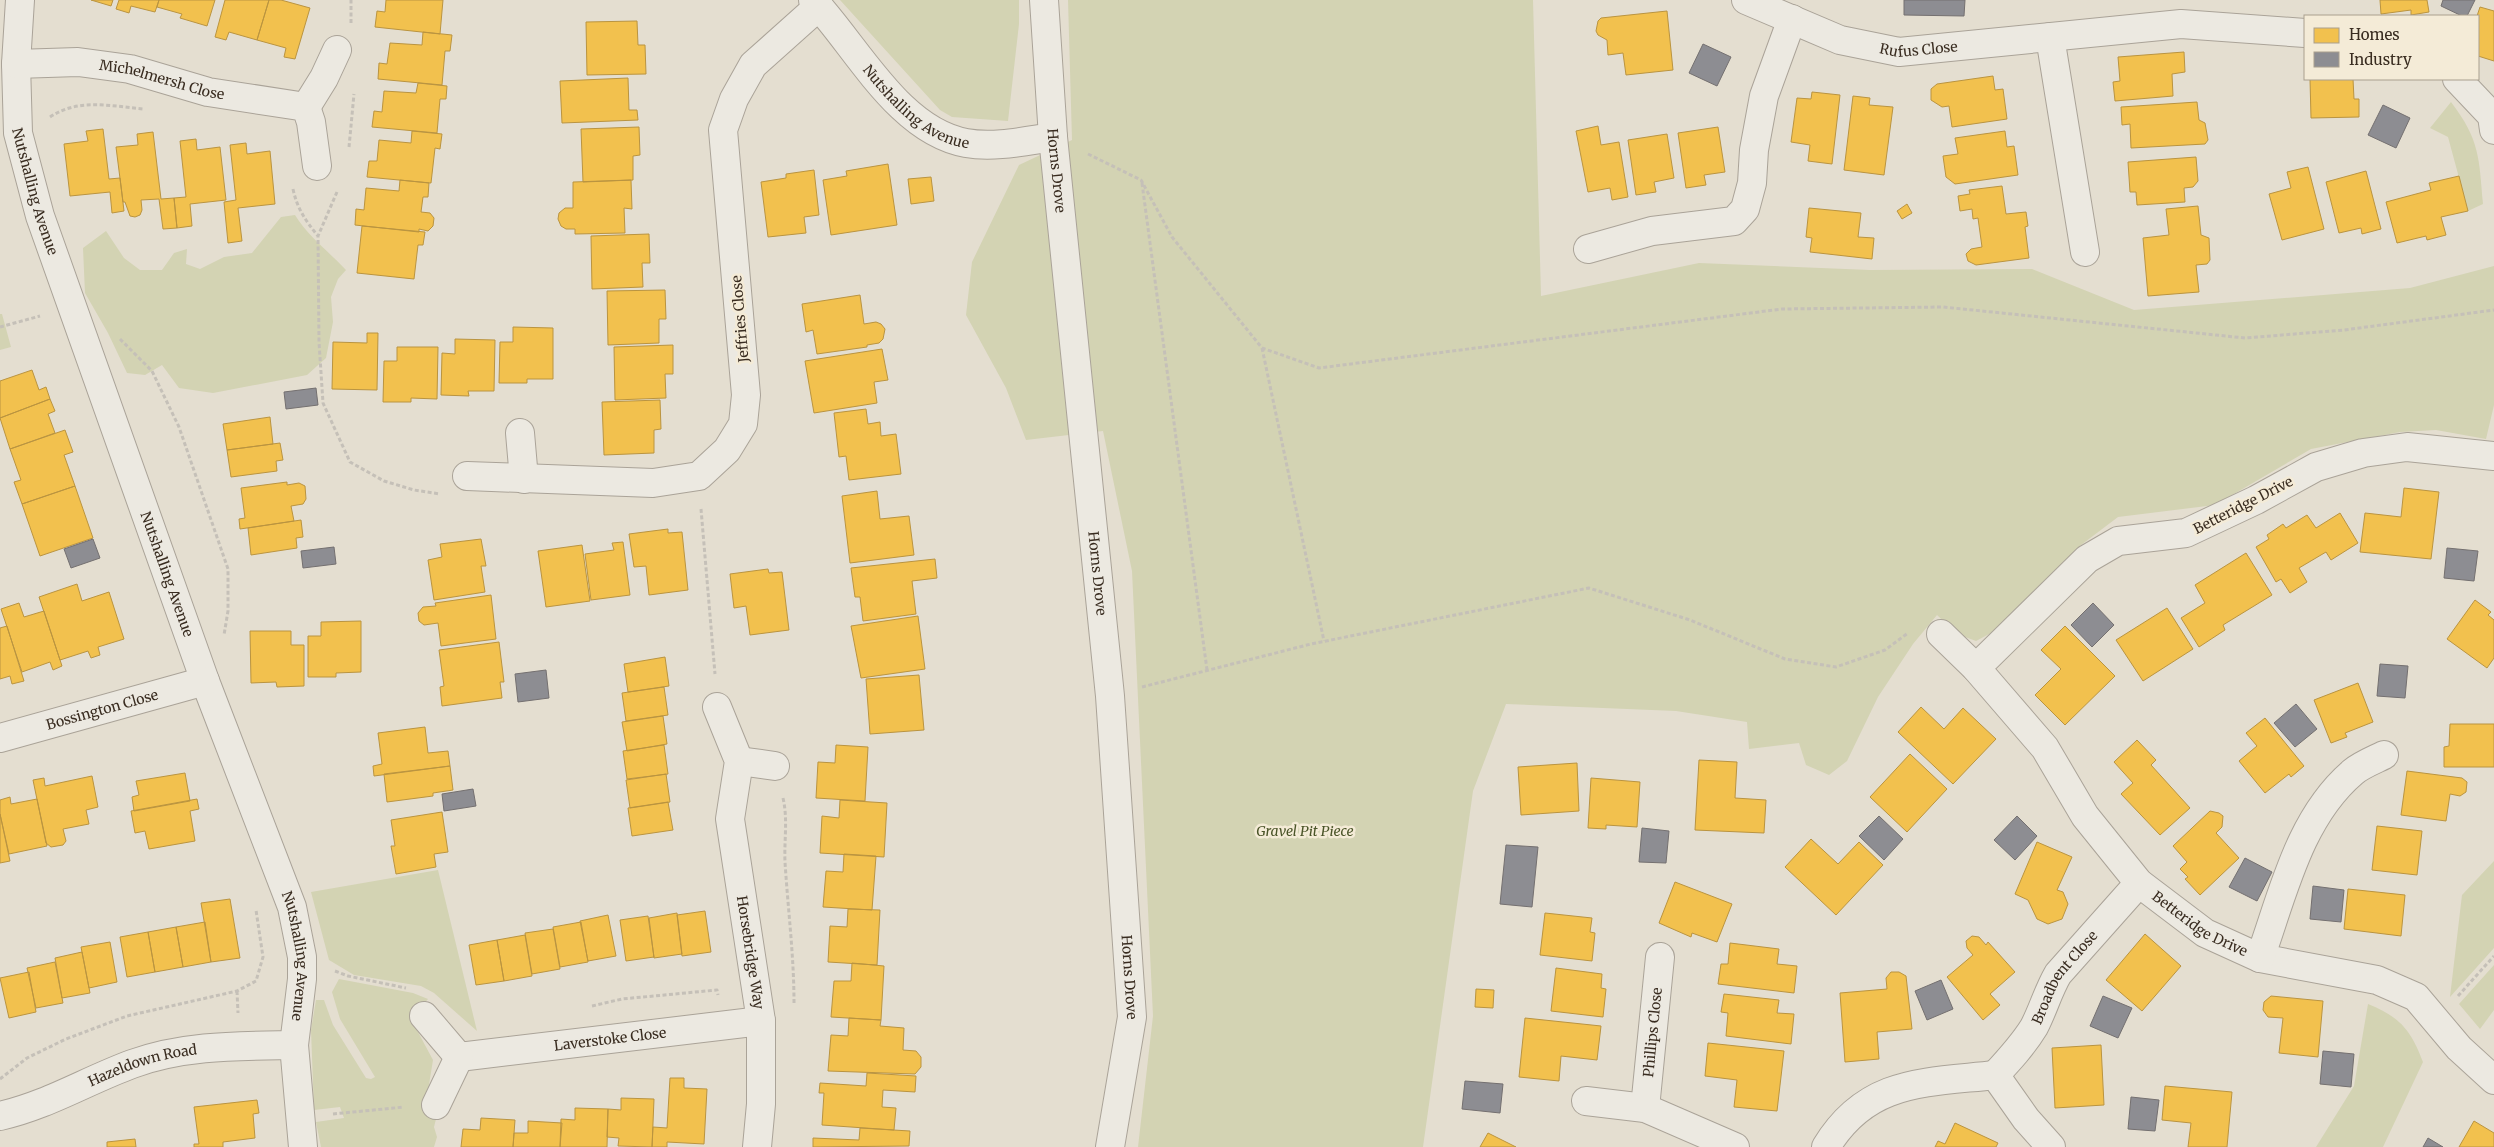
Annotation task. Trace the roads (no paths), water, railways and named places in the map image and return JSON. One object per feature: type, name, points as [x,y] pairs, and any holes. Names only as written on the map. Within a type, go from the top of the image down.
[{"type":"street","name":"Nutshalling Avenue","points":[[20,0],[16,64],[18,133],[40,216],[205,681],[292,907],[302,957],[302,978],[294,1045],[304,1147]]},
{"type":"street","name":"Horns Drove","points":[[1044,0],[1054,137],[1110,696],[1132,1017],[1110,1147]]},
{"type":"street","name":"Rufus Close","points":[[1746,0],[1840,40],[1899,52],[2181,24],[2304,33]]},
{"type":"street","name":"Nutshalling Avenue","points":[[816,3],[910,116],[942,137],[968,144],[997,145],[1054,137]]},
{"type":"street","name":"Jeffries Close","points":[[524,479],[654,483],[699,476],[727,450],[734,439],[742,424],[746,395],[723,130],[734,99],[753,66],[816,3]]},
{"type":"street","points":[[1588,249],[1652,231],[1734,221],[1745,209],[1752,183],[1754,150],[1764,96],[1792,19]]},
{"type":"street","points":[[2050,38],[2085,252]]},
{"type":"street","points":[[317,166],[311,122],[306,107],[344,41]]},
{"type":"street","name":"Michelmersh Close","points":[[16,64],[78,62],[130,69],[208,92],[306,107]]},
{"type":"street","points":[[2458,80],[2493,120]]},
{"type":"street","points":[[467,476],[524,479],[520,434]]},
{"type":"street","name":"Betteridge Drive","points":[[1976,668],[2087,559],[2118,541],[2186,533],[2256,500],[2316,467],[2363,453],[2408,447],[2494,456]]},
{"type":"street","name":"Betteridge Drive","points":[[1941,634],[1976,668],[2044,748],[2085,816],[2139,883],[2205,933],[2260,958],[2377,980],[2416,997],[2459,1048],[2494,1080]]},
{"type":"street","name":"Bossington Close","points":[[0,738],[205,681]]},
{"type":"street","points":[[717,707],[739,761],[775,766]]},
{"type":"street","points":[[2260,958],[2299,847],[2322,806],[2354,771],[2384,755]]},
{"type":"street","name":"Horsebridge Way","points":[[739,761],[730,819],[761,1021],[761,1104],[757,1147]]},
{"type":"street","name":"Broadbent Close","points":[[1995,1075],[2017,1052],[2035,1026],[2049,988],[2058,974],[2139,883]]},
{"type":"street","name":"Phillips Close","points":[[1645,1108],[1660,957]]},
{"type":"street","points":[[424,1016],[459,1056],[436,1105]]},
{"type":"street","name":"Laverstoke Close","points":[[459,1056],[761,1021]]},
{"type":"street","name":"Hazeldown Road","points":[[0,1116],[29,1110],[132,1064],[175,1053],[201,1047],[294,1045]]},
{"type":"street","points":[[1826,1147],[1838,1128],[1869,1101],[1907,1085],[1995,1075],[2026,1120],[2051,1147]]},
{"type":"street","points":[[1586,1101],[1645,1108],[1735,1147]]},
{"type":"park label","name":"Gravel Pit Piece","points":[[1305,831]]}]
